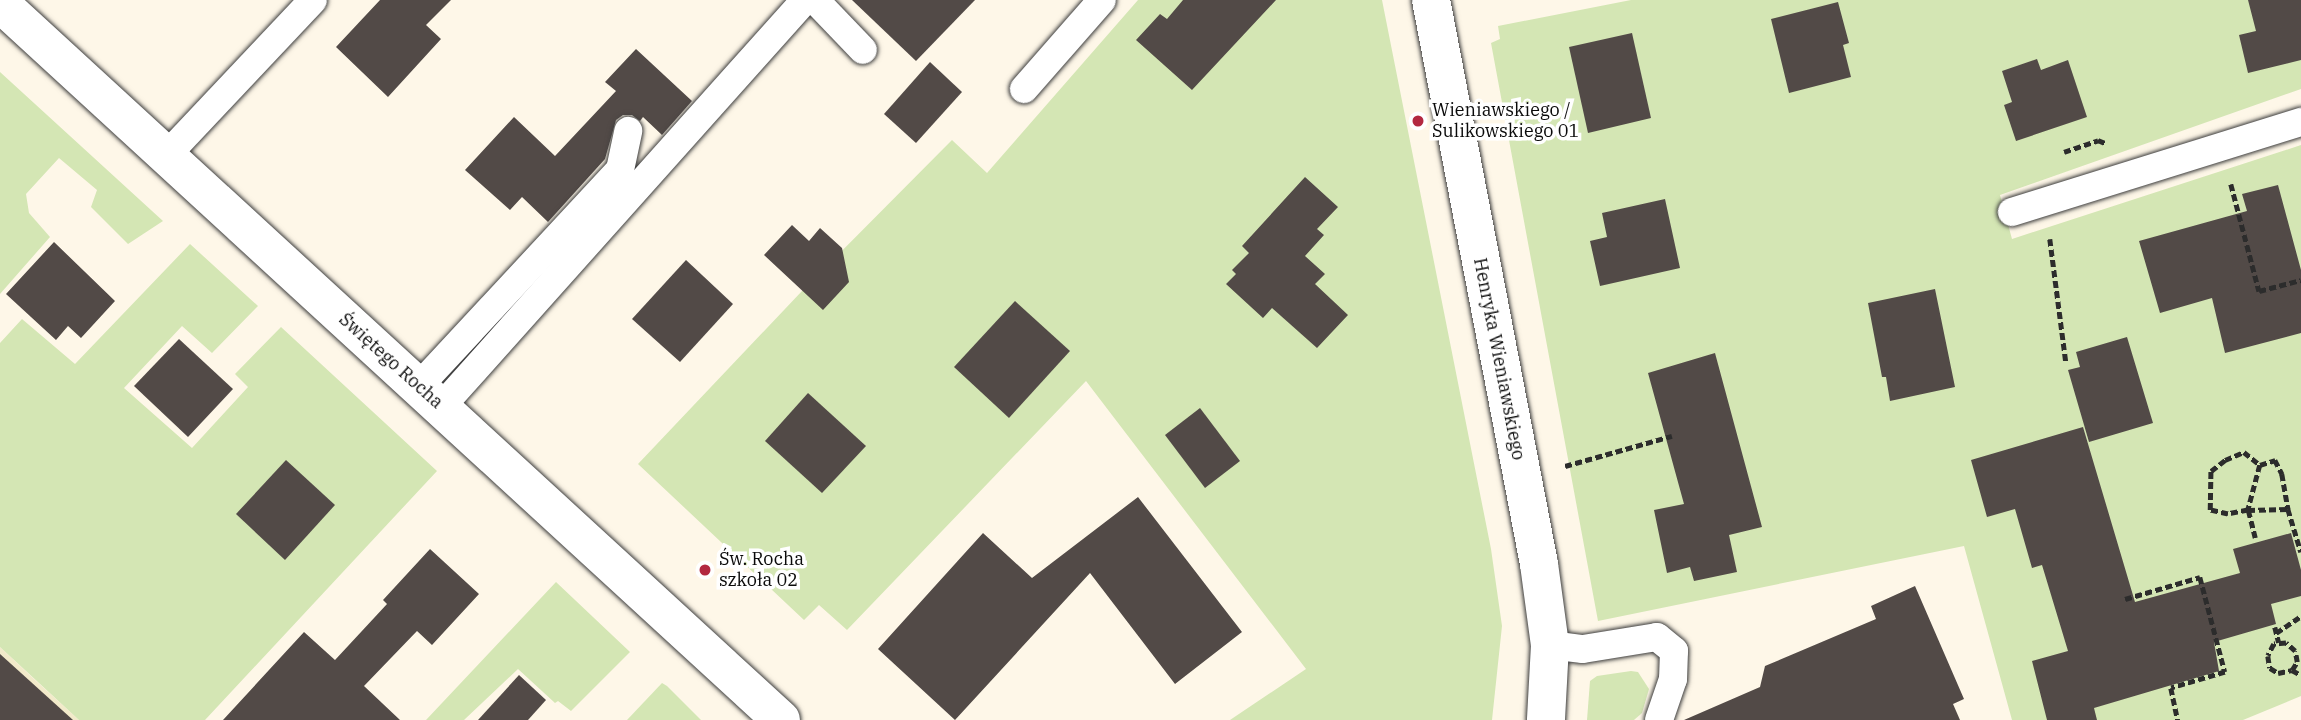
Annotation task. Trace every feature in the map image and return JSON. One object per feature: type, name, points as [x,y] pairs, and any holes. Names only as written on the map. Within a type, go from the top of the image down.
[{"type":"street","name":"Henryka Wieniawskiego","points":[[1431,0],[1539,564],[1550,645],[1546,720]]},
{"type":"street","name":"Świętego Rocha","points":[[0,3],[782,720]]},
{"type":"lane","points":[[166,156],[313,0]]},
{"type":"lane","points":[[430,396],[805,0]]},
{"type":"lane","points":[[815,0],[863,50]]},
{"type":"lane","points":[[1024,89],[1102,0]]},
{"type":"lane","points":[[2012,212],[2301,122]]},
{"type":"lane","points":[[430,396],[620,170],[628,131]]},
{"type":"lane","points":[[1550,645],[1583,649],[1657,637],[1674,651],[1673,679],[1659,720]]},
{"type":"path","points":[[2228,174],[2259,291],[2301,280]]},
{"type":"path","points":[[2046,202],[2066,363]]},
{"type":"path","points":[[1554,469],[1672,436]]},
{"type":"path","points":[[2260,465],[2244,452],[2236,454],[2211,471],[2208,479],[2210,510],[2228,514],[2248,510],[2288,509]]},
{"type":"path","points":[[2260,465],[2275,460],[2284,484],[2288,509],[2301,552]]},
{"type":"path","points":[[2255,538],[2248,510],[2260,465]]},
{"type":"path","points":[[2125,599],[2200,577],[2225,673],[2171,688],[2178,720]]},
{"type":"path","points":[[2279,643],[2276,630],[2301,616]]},
{"type":"path","points":[[2292,670],[2297,662],[2295,651],[2286,643],[2274,645],[2268,656],[2270,668],[2278,673],[2292,670],[2301,675]]},
{"type":"shaded area","points":[[0,647],[34,679],[79,720],[0,720]]},
{"type":"green space","points":[[1138,0],[1382,0],[1491,549],[1502,626],[1492,720],[1230,720],[1306,669],[1086,381],[847,630],[819,605],[804,620],[638,464],[802,291],[952,140],[987,173]]},
{"type":"green space","points":[[1631,0],[2301,0],[2301,89],[2000,195],[2012,239],[2301,145],[2301,696],[2243,720],[2012,720],[1964,546],[1598,621],[1491,43],[1500,39],[1498,26]]},
{"type":"green space","points":[[0,72],[163,221],[128,244],[91,207],[97,190],[59,158],[26,194],[29,213],[50,237],[0,294]]},
{"type":"green space","points":[[190,244],[258,306],[212,353],[182,326],[124,388],[192,448],[248,387],[235,374],[281,327],[437,471],[205,720],[79,720],[0,647],[0,343],[22,319],[75,364]]},
{"type":"green space","points":[[556,582],[630,652],[571,711],[558,701],[555,703],[518,669],[464,720],[426,720]]},
{"type":"green space","points":[[1638,672],[1649,689],[1642,713],[1634,720],[1587,720],[1590,681],[1597,676]]},
{"type":"green space","points":[[662,683],[667,686],[701,720],[627,720]]},
{"type":"building","points":[[380,0],[451,0],[426,25],[441,39],[388,97],[336,47]]},
{"type":"building","points":[[852,0],[975,0],[916,61]]},
{"type":"building","points":[[1183,0],[1276,0],[1192,90],[1136,40],[1160,14],[1167,19]]},
{"type":"building","points":[[2248,0],[2301,0],[2301,60],[2248,73],[2239,35],[2256,31]]},
{"type":"building","points":[[1838,2],[1849,43],[1843,45],[1851,77],[1789,93],[1771,19]]},
{"type":"building","points":[[1632,33],[1651,118],[1588,133],[1569,47]]},
{"type":"building","points":[[636,49],[692,101],[662,135],[643,117],[640,121],[632,115],[623,115],[616,120],[605,159],[548,222],[522,197],[510,210],[465,170],[514,117],[555,156],[616,91],[605,82]]},
{"type":"building","points":[[2037,59],[2041,70],[2068,60],[2087,117],[2016,141],[2004,105],[2012,102],[2002,71]]},
{"type":"building","points":[[930,62],[962,92],[916,143],[884,114]]},
{"type":"building","points":[[1305,177],[1338,207],[1317,229],[1324,235],[1305,256],[1325,274],[1315,284],[1348,315],[1317,348],[1272,308],[1263,318],[1226,284],[1236,274],[1232,270],[1249,253],[1242,246]]},
{"type":"building","points":[[2278,185],[2301,270],[2301,333],[2225,353],[2212,298],[2160,313],[2139,241],[2247,211],[2242,194]]},
{"type":"building","points":[[1665,199],[1680,268],[1600,286],[1590,241],[1607,237],[1602,213]]},
{"type":"building","points":[[792,225],[809,241],[820,228],[842,248],[849,282],[823,310],[764,255]]},
{"type":"building","points":[[54,242],[115,301],[81,338],[68,326],[56,340],[6,294]]},
{"type":"building","points":[[686,260],[733,304],[680,362],[632,319]]},
{"type":"building","points":[[1935,289],[1955,387],[1890,401],[1886,377],[1882,377],[1868,303]]},
{"type":"building","points":[[1015,301],[1070,351],[1009,418],[954,367]]},
{"type":"building","points":[[2127,337],[2153,423],[2089,442],[2068,370],[2080,367],[2076,352]]},
{"type":"building","points":[[179,339],[233,389],[188,437],[134,386]]},
{"type":"building","points":[[1715,353],[1762,527],[1729,535],[1737,572],[1694,581],[1690,567],[1667,573],[1654,510],[1684,504],[1648,373]]},
{"type":"building","points":[[808,393],[866,446],[822,493],[765,441]]},
{"type":"building","points":[[1200,408],[1240,461],[1205,488],[1165,435]]},
{"type":"building","points":[[2083,427],[2135,602],[2240,573],[2233,549],[2291,533],[2301,570],[2301,596],[2271,604],[2276,624],[2214,642],[2219,671],[2094,708],[2097,720],[2047,720],[2032,661],[2068,651],[2042,565],[2032,568],[2015,509],[1987,517],[1971,460]]},
{"type":"building","points":[[286,460],[335,505],[285,560],[236,514]]},
{"type":"building","points":[[1138,497],[1242,632],[1175,684],[1090,573],[955,720],[878,649],[983,533],[1032,578]]},
{"type":"building","points":[[430,549],[479,594],[432,645],[417,631],[364,686],[400,720],[223,720],[304,632],[335,660],[387,604],[383,600]]},
{"type":"building","points":[[1915,586],[1964,699],[1953,704],[1960,720],[1684,720],[1760,687],[1765,666],[1876,619],[1871,606]]},
{"type":"building","points":[[0,654],[73,720],[0,720]]},
{"type":"building","points":[[519,675],[546,700],[528,720],[478,720]]},
{"type":"place","name":"Wieniawskiego / Sulikowskiego 01","points":[[1418,121]]},
{"type":"place","name":"Św. Rocha szkoła 02","points":[[705,570]]}]
